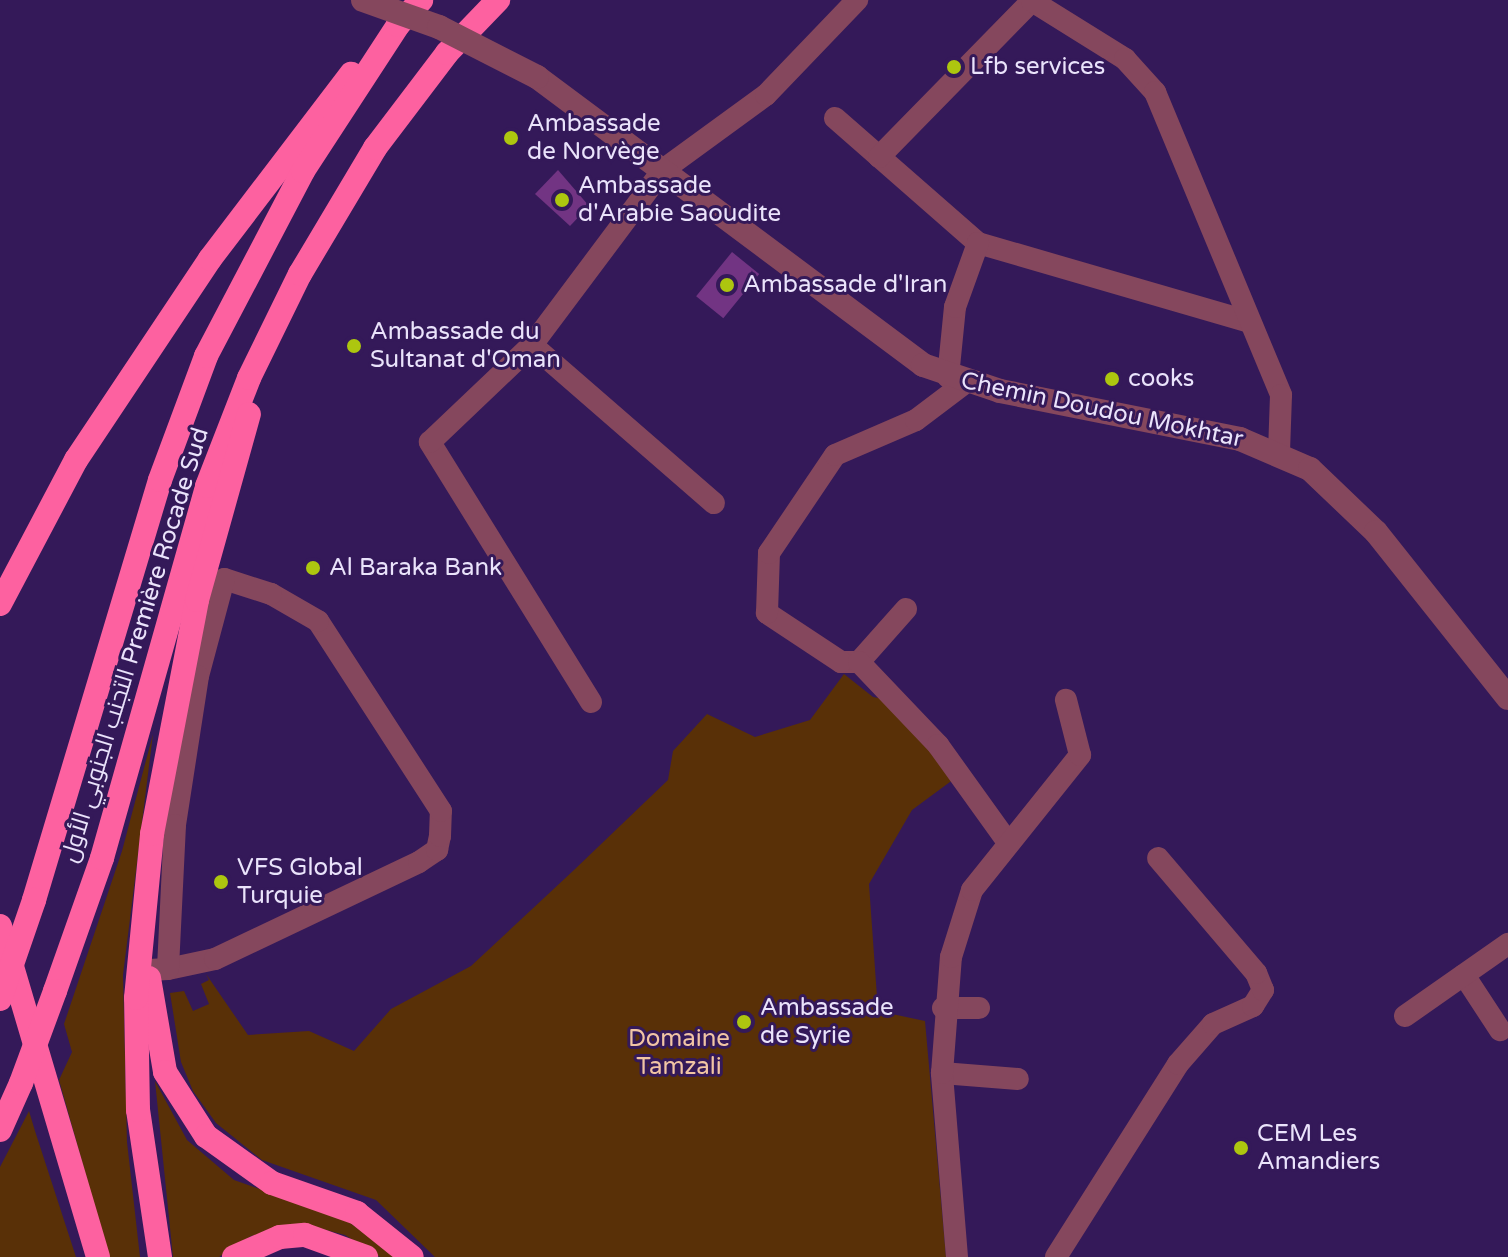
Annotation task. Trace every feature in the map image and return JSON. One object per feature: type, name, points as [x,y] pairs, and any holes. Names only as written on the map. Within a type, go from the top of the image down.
[{"type":"highway","points":[[0,604],[55,494],[210,259],[322,108],[398,25],[403,0]]},
{"type":"highway","name":"التجنب الجنوبي الأول Première Rocade Sud","points":[[0,999],[34,900],[189,396],[254,257],[398,25],[421,0]]},
{"type":"highway","name":"التجنب الجنوبي الأول Première Rocade Sud","points":[[0,1130],[21,1083],[102,858],[207,486],[285,303],[375,148],[447,53],[498,0]]},
{"type":"highway","points":[[160,1257],[148,1204],[137,1040],[152,834],[197,600],[285,303]]},
{"type":"highway","points":[[152,834],[165,1072],[206,1136],[272,1183],[357,1213],[412,1257]]},
{"type":"highway","points":[[0,926],[98,1257]]},
{"type":"highway","points":[[234,1257],[280,1237],[305,1235],[366,1257]]},
{"type":"street","name":"Chemin Doudou Mokhtar","points":[[363,0],[449,32],[537,77],[663,170],[867,329],[956,380],[1279,451],[1310,469],[1367,522],[1508,698]]},
{"type":"street","points":[[591,702],[430,442],[532,345],[663,170],[766,95],[857,0]]},
{"type":"street","points":[[879,157],[1032,1],[1125,59],[1155,92],[1247,321],[1281,395],[1279,451]]},
{"type":"street","points":[[835,118],[978,243],[1247,321]]},
{"type":"street","points":[[978,243],[955,307],[956,380],[916,420],[835,455],[769,553],[767,613],[841,662],[859,662],[938,745],[1007,841]]},
{"type":"street","points":[[532,345],[714,503]]},
{"type":"street","points":[[224,579],[271,594],[318,621],[441,811],[440,836],[437,850],[419,862],[215,959],[159,970],[175,825],[198,676],[224,579]]},
{"type":"street","points":[[859,662],[906,609]]},
{"type":"street","points":[[957,1257],[942,1073],[943,1008],[960,918],[1007,841],[1080,755],[1066,700]]},
{"type":"street","points":[[1056,1257],[1178,1064],[1213,1024],[1253,1006],[1263,990],[1256,973],[1158,858]]},
{"type":"street","points":[[1405,1016],[1508,944]]},
{"type":"street","points":[[1464,975],[1500,1030]]},
{"type":"street","points":[[943,1008],[979,1008]]},
{"type":"street","points":[[942,1073],[1018,1079]]},
{"type":"green space","name":"Domaine Tamzali","points":[[844,674],[873,697],[910,704],[954,779],[912,810],[869,884],[878,1011],[925,1021],[946,1257],[435,1257],[376,1200],[262,1160],[216,1123],[193,1091],[181,1062],[170,993],[184,991],[193,1011],[209,1004],[201,984],[209,980],[206,974],[248,1035],[309,1031],[354,1051],[391,1009],[471,966],[574,870],[668,780],[673,751],[707,714],[755,737],[810,720]]},
{"type":"green space","points":[[153,734],[123,975],[127,1142],[140,1257],[109,1257],[59,1080],[72,1052],[64,1024],[122,851]]},
{"type":"green space","points":[[155,1081],[187,1140],[234,1180],[345,1219],[396,1257],[380,1257],[345,1235],[307,1225],[251,1236],[219,1257],[173,1257]]},
{"type":"green space","points":[[29,1111],[76,1257],[0,1257],[0,1167]]},
{"type":"building","name":"Ambassade d'Arabie Saoudite","points":[[558,170],[589,206],[570,226],[535,194]]},
{"type":"building","name":"Ambassade d'Iran","points":[[732,252],[759,274],[723,318],[696,296]]},
{"type":"place","name":"Lfb services","points":[[954,67]]},
{"type":"place","name":"Ambassade de Norvège","points":[[511,138]]},
{"type":"place","name":"Ambassade d'Arabie Saoudite","points":[[562,200]]},
{"type":"place","name":"Ambassade d'Iran","points":[[727,285]]},
{"type":"place","name":"Ambassade du Sultanat d'Oman","points":[[354,346]]},
{"type":"place","name":"cooks","points":[[1112,379]]},
{"type":"place","name":"Al Baraka Bank","points":[[313,568]]},
{"type":"place","name":"VFS Global Turquie","points":[[221,882]]},
{"type":"place","name":"Ambassade de Syrie","points":[[744,1022]]},
{"type":"place","name":"CEM Les Amandiers","points":[[1241,1148]]}]
